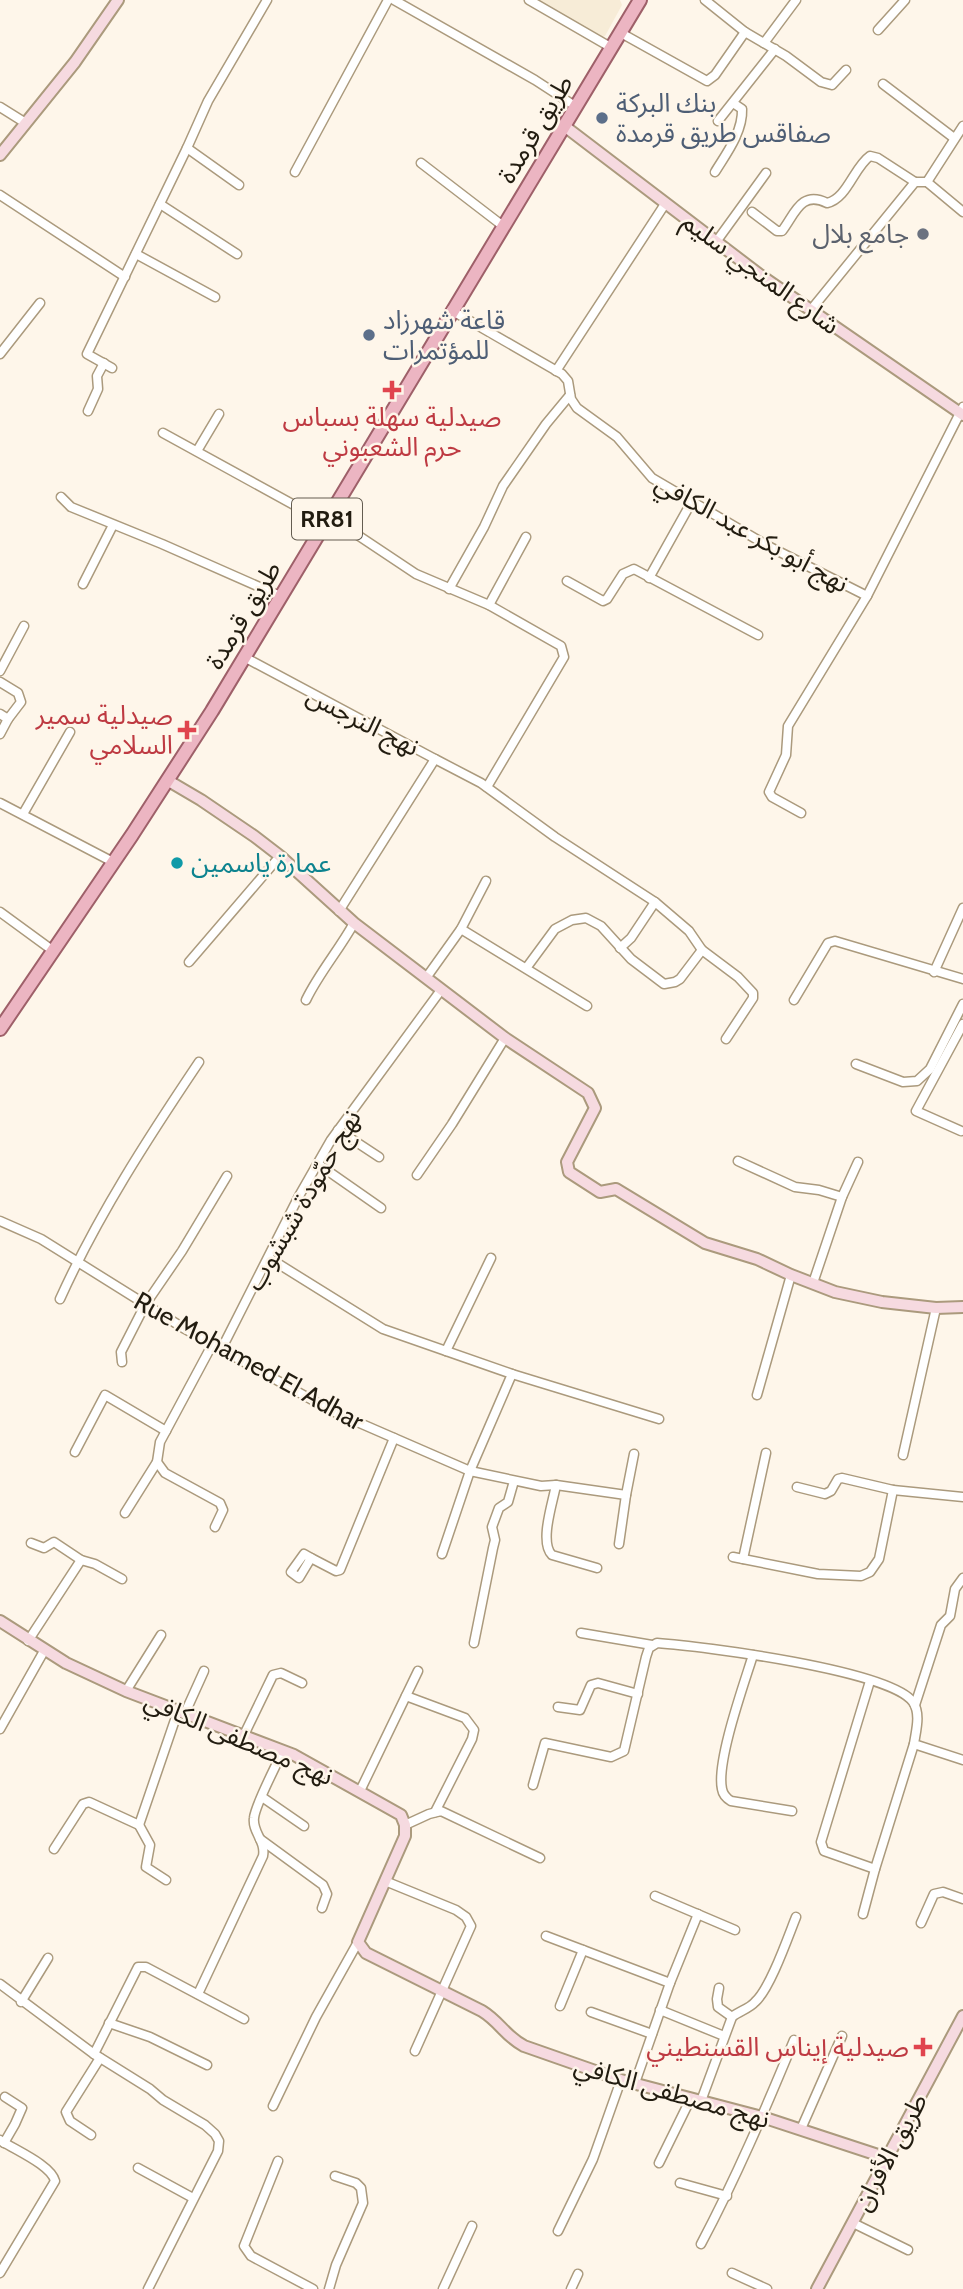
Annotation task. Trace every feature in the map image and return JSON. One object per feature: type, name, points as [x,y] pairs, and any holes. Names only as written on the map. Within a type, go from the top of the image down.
[{"type":"main road","name":"طريق قرمدة","points":[[0,1028],[167,780],[244,657],[640,0]]},
{"type":"street","points":[[88,411],[98,389],[97,376],[108,365],[87,354],[208,101],[267,0]]},
{"type":"street","points":[[295,172],[388,0]]},
{"type":"street","points":[[394,0],[535,80],[575,106]]},
{"type":"street","points":[[529,0],[612,48]]},
{"type":"street","points":[[705,0],[745,33],[775,49],[827,85],[837,82],[846,70]]},
{"type":"street","points":[[764,43],[796,0]]},
{"type":"street","points":[[878,30],[905,0]]},
{"type":"street","points":[[0,155],[75,62],[116,1]]},
{"type":"street","points":[[621,33],[707,81],[715,75],[745,33]]},
{"type":"street","points":[[718,121],[775,49]]},
{"type":"street","points":[[883,84],[958,138]]},
{"type":"street","points":[[715,172],[740,125],[742,109],[733,103]]},
{"type":"street","points":[[0,107],[24,122]]},
{"type":"street","name":"شارع المنجي سليم","points":[[564,125],[665,204],[810,311],[962,412]]},
{"type":"street","points":[[927,183],[958,138],[963,126]]},
{"type":"street","points":[[187,148],[239,185]]},
{"type":"street","points":[[752,212],[777,231],[782,231],[797,208],[807,200],[817,198],[827,203],[835,201],[870,156],[878,158],[915,182],[927,183],[963,212]]},
{"type":"street","points":[[421,163],[503,226]]},
{"type":"street","points":[[716,242],[765,173]]},
{"type":"street","points":[[810,311],[915,182]]},
{"type":"street","points":[[0,195],[125,277]]},
{"type":"street","points":[[160,204],[237,254]]},
{"type":"street","points":[[556,371],[665,204]]},
{"type":"street","points":[[136,254],[215,297]]},
{"type":"street","points":[[0,354],[40,303]]},
{"type":"street","name":"نهج أبو بكر عبد الكافي","points":[[452,310],[556,371],[568,381],[570,395],[577,408],[617,437],[646,474],[691,503],[768,546],[867,596]]},
{"type":"street","points":[[449,589],[484,527],[499,493],[545,424],[570,395]]},
{"type":"street","points":[[801,813],[772,797],[769,792],[786,755],[788,726],[867,596],[962,412]]},
{"type":"street","points":[[197,451],[219,414]]},
{"type":"street","points":[[163,433],[327,519],[415,574],[489,605],[561,646],[565,652],[564,657],[487,787]]},
{"type":"street","points":[[61,497],[71,507],[280,596]]},
{"type":"street","points":[[649,578],[691,503]]},
{"type":"street","points":[[83,584],[113,525]]},
{"type":"street","points":[[489,605],[526,537]]},
{"type":"street","points":[[567,581],[603,601],[626,571],[634,569],[758,635]]},
{"type":"street","points":[[0,671],[24,626]]},
{"type":"street","name":"نهج النرجس","points":[[244,657],[435,759],[339,911]]},
{"type":"street","points":[[0,682],[19,693],[22,702],[4,717],[0,734]]},
{"type":"street","points":[[23,814],[70,733]]},
{"type":"street","points":[[435,759],[487,787],[555,837],[655,902],[689,931],[702,950],[738,977],[753,993],[753,998],[726,1039]]},
{"type":"street","points":[[167,780],[201,800],[280,856],[339,911],[441,990],[505,1038],[583,1089],[595,1104],[594,1112],[568,1157],[567,1167],[572,1175],[600,1192],[616,1189],[705,1243],[757,1259],[835,1292],[882,1302],[936,1308],[963,1307]]},
{"type":"street","points":[[0,803],[113,862]]},
{"type":"street","points":[[189,962],[280,856]]},
{"type":"street","points":[[426,978],[461,929],[486,881]]},
{"type":"street","points":[[620,948],[631,938],[655,902]]},
{"type":"street","points":[[934,972],[963,908]]},
{"type":"street","points":[[0,912],[52,950]]},
{"type":"street","points":[[527,967],[555,929],[581,918],[600,926],[620,948],[658,980],[667,984],[680,979],[702,950]]},
{"type":"street","points":[[306,1000],[314,982],[354,923]]},
{"type":"street","points":[[461,929],[587,1006]]},
{"type":"street","points":[[794,1000],[828,943],[835,941],[963,979]]},
{"type":"street","name":"نهج حمّودة شبشوب","points":[[222,1348],[270,1258],[299,1196],[338,1130],[441,990]]},
{"type":"street","points":[[856,1064],[903,1082],[917,1081],[930,1069],[963,1004]]},
{"type":"street","points":[[961,1131],[916,1111],[963,1024]]},
{"type":"street","points":[[417,1175],[505,1038]]},
{"type":"street","points":[[60,1299],[78,1260],[136,1157],[200,1062]]},
{"type":"street","points":[[338,1130],[379,1157]]},
{"type":"street","points":[[738,1161],[795,1187],[842,1197]]},
{"type":"street","points":[[813,1283],[842,1197],[858,1162]]},
{"type":"street","points":[[318,1164],[381,1208]]},
{"type":"street","points":[[122,1362],[121,1352],[145,1305],[227,1176]]},
{"type":"street","name":"Rue Mohamed El Adhar","points":[[0,1221],[41,1239],[78,1260],[145,1305],[315,1403],[394,1438],[470,1471],[541,1486],[556,1485],[626,1495]]},
{"type":"street","points":[[270,1258],[383,1329],[512,1374],[659,1419]]},
{"type":"street","points":[[446,1351],[491,1258]]},
{"type":"street","points":[[757,1395],[791,1275]]},
{"type":"street","points":[[903,1455],[936,1308]]},
{"type":"street","points":[[125,1513],[157,1462],[160,1442],[212,1345]]},
{"type":"street","points":[[442,1554],[470,1471],[512,1374]]},
{"type":"street","points":[[75,1452],[105,1395],[166,1431]]},
{"type":"street","points":[[311,1558],[336,1571],[340,1570],[394,1438]]},
{"type":"street","points":[[743,1559],[766,1453]]},
{"type":"street","points":[[619,1544],[634,1454]]},
{"type":"street","points":[[157,1462],[165,1473],[220,1503],[223,1510],[215,1527]]},
{"type":"street","points":[[797,1487],[825,1494],[842,1478],[893,1490],[963,1497]]},
{"type":"street","points":[[474,1643],[495,1540],[492,1527],[499,1508],[508,1502],[514,1481]]},
{"type":"street","points":[[556,1485],[545,1539],[547,1550],[552,1555],[597,1569]]},
{"type":"street","points":[[733,1558],[818,1574],[861,1576],[870,1572],[879,1559],[893,1490]]},
{"type":"street","points":[[32,1544],[44,1548],[54,1542],[81,1560],[95,1564],[122,1579]]},
{"type":"street","points":[[28,1641],[81,1560]]},
{"type":"street","points":[[863,1914],[914,1744],[918,1719],[915,1705],[941,1625],[950,1616],[956,1589],[963,1578]]},
{"type":"street","name":"نهج مصطفى الكافي","points":[[0,1621],[44,1651],[126,1691],[283,1751],[401,1815],[405,1825]]},
{"type":"street","points":[[581,1633],[652,1645],[664,1643],[753,1655],[817,1667],[870,1681],[905,1694],[915,1705]]},
{"type":"street","points":[[126,1691],[161,1635]]},
{"type":"street","points":[[533,1785],[545,1743],[611,1757],[624,1751],[646,1657],[652,1645]]},
{"type":"street","points":[[0,1730],[44,1651]]},
{"type":"street","points":[[753,1655],[727,1745],[721,1786],[724,1796],[731,1801],[792,1811]]},
{"type":"street","points":[[139,1825],[181,1712],[204,1671]]},
{"type":"street","points":[[360,1791],[418,1671]]},
{"type":"street","points":[[244,1735],[273,1675],[281,1673],[302,1683]]},
{"type":"street","points":[[870,1681],[821,1848],[875,1869]]},
{"type":"street","points":[[558,1707],[580,1710],[591,1685],[598,1683],[638,1694]]},
{"type":"street","points":[[406,1696],[465,1718],[474,1730],[472,1740],[435,1812]]},
{"type":"street","points":[[914,1744],[963,1760]]},
{"type":"street","points":[[198,1994],[263,1856],[264,1850],[253,1820],[283,1751]]},
{"type":"street","points":[[262,1797],[304,1826]]},
{"type":"street","points":[[54,1849],[83,1804],[89,1802],[139,1825],[150,1845],[146,1867],[166,1880]]},
{"type":"street","points":[[273,2106],[316,2017],[358,1942],[405,1836],[405,1825],[435,1812],[446,1813],[540,1858]]},
{"type":"street","points":[[260,1839],[323,1885],[327,1894],[322,1908]]},
{"type":"street","points":[[385,1881],[456,1910],[466,1917],[471,1926],[415,2051]]},
{"type":"street","points":[[921,1923],[934,1894],[943,1892],[963,1899]]},
{"type":"street","points":[[655,1896],[735,1930]]},
{"type":"street","points":[[635,2082],[698,1914]]},
{"type":"street","points":[[659,2163],[696,2100],[732,2017],[760,1997],[784,1949],[796,1917]]},
{"type":"street","points":[[546,1936],[670,1983]]},
{"type":"street","name":"نهج مصطفى الكافي","points":[[358,1942],[366,1953],[381,1962],[497,2020],[510,2039],[524,2046],[621,2080],[762,2117],[887,2158]]},
{"type":"street","points":[[560,2006],[583,1950]]},
{"type":"street","points":[[21,2002],[48,1958]]},
{"type":"street","points":[[91,2135],[70,2121],[66,2112],[97,2056],[109,2023],[138,1967],[146,1967],[244,2019]]},
{"type":"street","points":[[0,1984],[97,2056],[215,2134],[220,2145],[218,2151],[148,2289]]},
{"type":"street","points":[[719,1988],[718,2007],[732,2017]]},
{"type":"street","points":[[660,2010],[724,2036]]},
{"type":"street","points":[[591,2012],[652,2034]]},
{"type":"street","name":"طريق الأفران","points":[[817,2289],[963,2016]]},
{"type":"street","points":[[109,2023],[150,2037],[207,2065]]},
{"type":"street","points":[[801,2129],[842,2036]]},
{"type":"street","points":[[701,2244],[727,2196],[794,2040]]},
{"type":"street","points":[[558,2231],[593,2159],[621,2080]]},
{"type":"street","points":[[0,2273],[55,2181],[53,2174],[43,2166],[2,2142],[22,2108],[5,2097]]},
{"type":"street","points":[[278,2161],[244,2246],[251,2256],[313,2289]]},
{"type":"street","points":[[138,2168],[193,2198]]},
{"type":"street","points":[[329,2289],[336,2265],[363,2203],[361,2188],[356,2183],[335,2176]]},
{"type":"street","points":[[680,2183],[727,2196]]},
{"type":"street","points":[[853,2223],[908,2250]]},
{"type":"street","points":[[443,2289],[471,2226]]},
{"type":"street","points":[[732,2273],[766,2289]]},
{"type":"street","points":[[571,2289],[578,2274]]},
{"type":"shaded area","points":[[535,0],[620,0],[622,5],[605,36],[601,38]]},
{"type":"place","name":"بنك البركة صفاقس طريق قرمدة","points":[[602,118]]},
{"type":"place","name":"جامع بلال","points":[[923,234]]},
{"type":"place","name":"قاعة شهرزاد للمؤتمرات","points":[[369,335]]},
{"type":"place","name":"صيدلية سهلة بسباس حرم الشعبوني","points":[[392,390]]},
{"type":"place","name":"صيدلية سمير السلامي","points":[[187,730]]},
{"type":"place","name":"عمارة ياسمين","points":[[177,863]]},
{"type":"place","name":"صيدلية إيناس القسنطيني","points":[[923,2047]]}]
